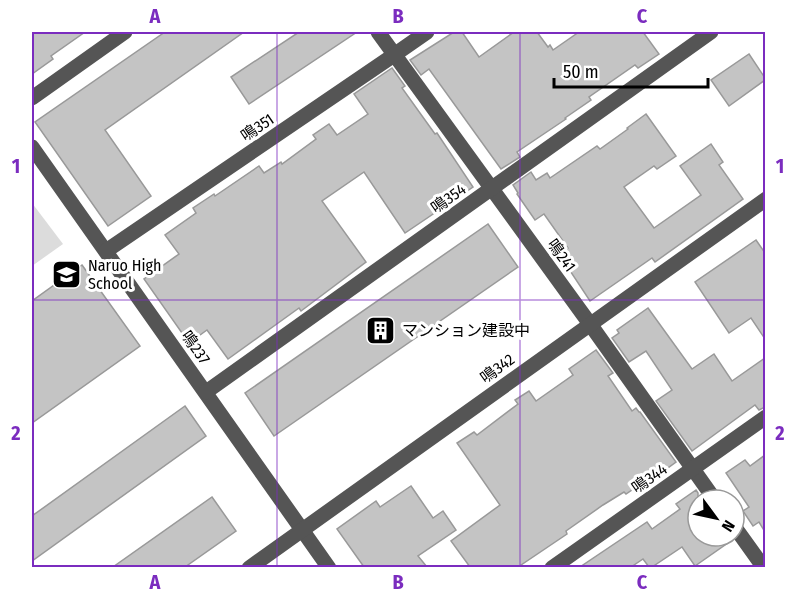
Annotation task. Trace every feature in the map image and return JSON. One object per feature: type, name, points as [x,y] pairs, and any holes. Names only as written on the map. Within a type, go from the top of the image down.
[{"type":"street","points":[[32,98],[125,32]]},
{"type":"street","name":"鳴241","points":[[378,32],[706,488]]},
{"type":"street","name":"鳴351","points":[[106,252],[427,32]]},
{"type":"street","name":"鳴354","points":[[206,392],[711,32]]},
{"type":"street","name":"鳴237","points":[[32,147],[329,567]]},
{"type":"street","name":"鳴342","points":[[249,567],[765,199]]},
{"type":"street","name":"鳴344","points":[[552,567],[765,417]]},
{"type":"street","points":[[746,542],[764,567]]},
{"type":"shaded area","points":[[32,203],[63,244],[32,266]]},
{"type":"building","points":[[32,32],[85,32],[51,56],[53,59],[32,74]]},
{"type":"building","points":[[165,32],[244,32],[105,130],[151,196],[108,226],[35,122]]},
{"type":"building","points":[[299,32],[357,32],[249,104],[231,77]]},
{"type":"building","points":[[454,32],[462,32],[479,57],[514,32],[537,32],[553,50],[579,32],[643,32],[659,54],[638,68],[635,65],[589,97],[591,100],[517,152],[520,157],[501,169],[429,69],[421,75],[410,60]]},
{"type":"building","points":[[749,54],[765,80],[729,106],[711,80]]},
{"type":"building","points":[[392,68],[405,86],[402,88],[435,134],[437,133],[473,187],[405,233],[364,172],[322,201],[366,262],[301,311],[299,308],[228,359],[207,330],[189,343],[144,279],[179,254],[165,235],[196,213],[193,208],[259,166],[264,173],[281,162],[282,164],[316,139],[313,135],[329,124],[337,135],[368,114],[354,94]]},
{"type":"building","points":[[646,114],[676,156],[657,169],[654,166],[624,187],[654,228],[701,195],[680,166],[711,144],[723,162],[719,165],[743,199],[655,262],[652,258],[590,301],[559,254],[568,248],[544,214],[535,220],[513,185],[531,172],[536,180],[547,173],[550,178],[597,146],[600,149]]},
{"type":"building","name":"マンション建設中","points":[[488,224],[518,267],[274,436],[245,393]]},
{"type":"building","points":[[756,240],[765,253],[765,339],[751,318],[729,333],[695,282]]},
{"type":"building","points":[[82,265],[140,346],[32,423],[32,301]]},
{"type":"building","points":[[648,308],[692,369],[714,354],[732,381],[765,358],[765,407],[759,410],[755,405],[692,451],[656,401],[672,390],[646,351],[629,362],[612,338],[619,333],[617,330]]},
{"type":"building","points":[[596,350],[613,373],[608,376],[632,411],[636,408],[640,412],[676,462],[636,491],[635,488],[626,494],[624,492],[603,505],[566,531],[567,534],[518,567],[470,567],[451,541],[500,505],[457,443],[474,432],[477,435],[518,404],[515,400],[529,391],[536,401],[573,375],[569,369]]},
{"type":"building","points":[[185,406],[206,436],[32,561],[32,516]]},
{"type":"building","points":[[765,455],[765,532],[759,522],[753,526],[746,516],[746,509],[749,507],[746,503],[746,488],[736,488],[726,473],[745,460],[750,466]]},
{"type":"building","points":[[411,486],[433,518],[443,511],[456,530],[418,556],[427,567],[364,567],[337,529],[376,501],[380,507]]},
{"type":"building","points":[[212,497],[236,531],[185,567],[113,567]]},
{"type":"building","points":[[686,497],[686,548],[721,548],[695,566],[682,547],[652,567],[649,567],[643,559],[631,567],[580,567],[647,522],[652,529],[680,509],[676,504]]},
{"type":"place","name":"Naruo High School","points":[[67,274]]},
{"type":"place","name":"マンション建設中","points":[[381,330]]}]
